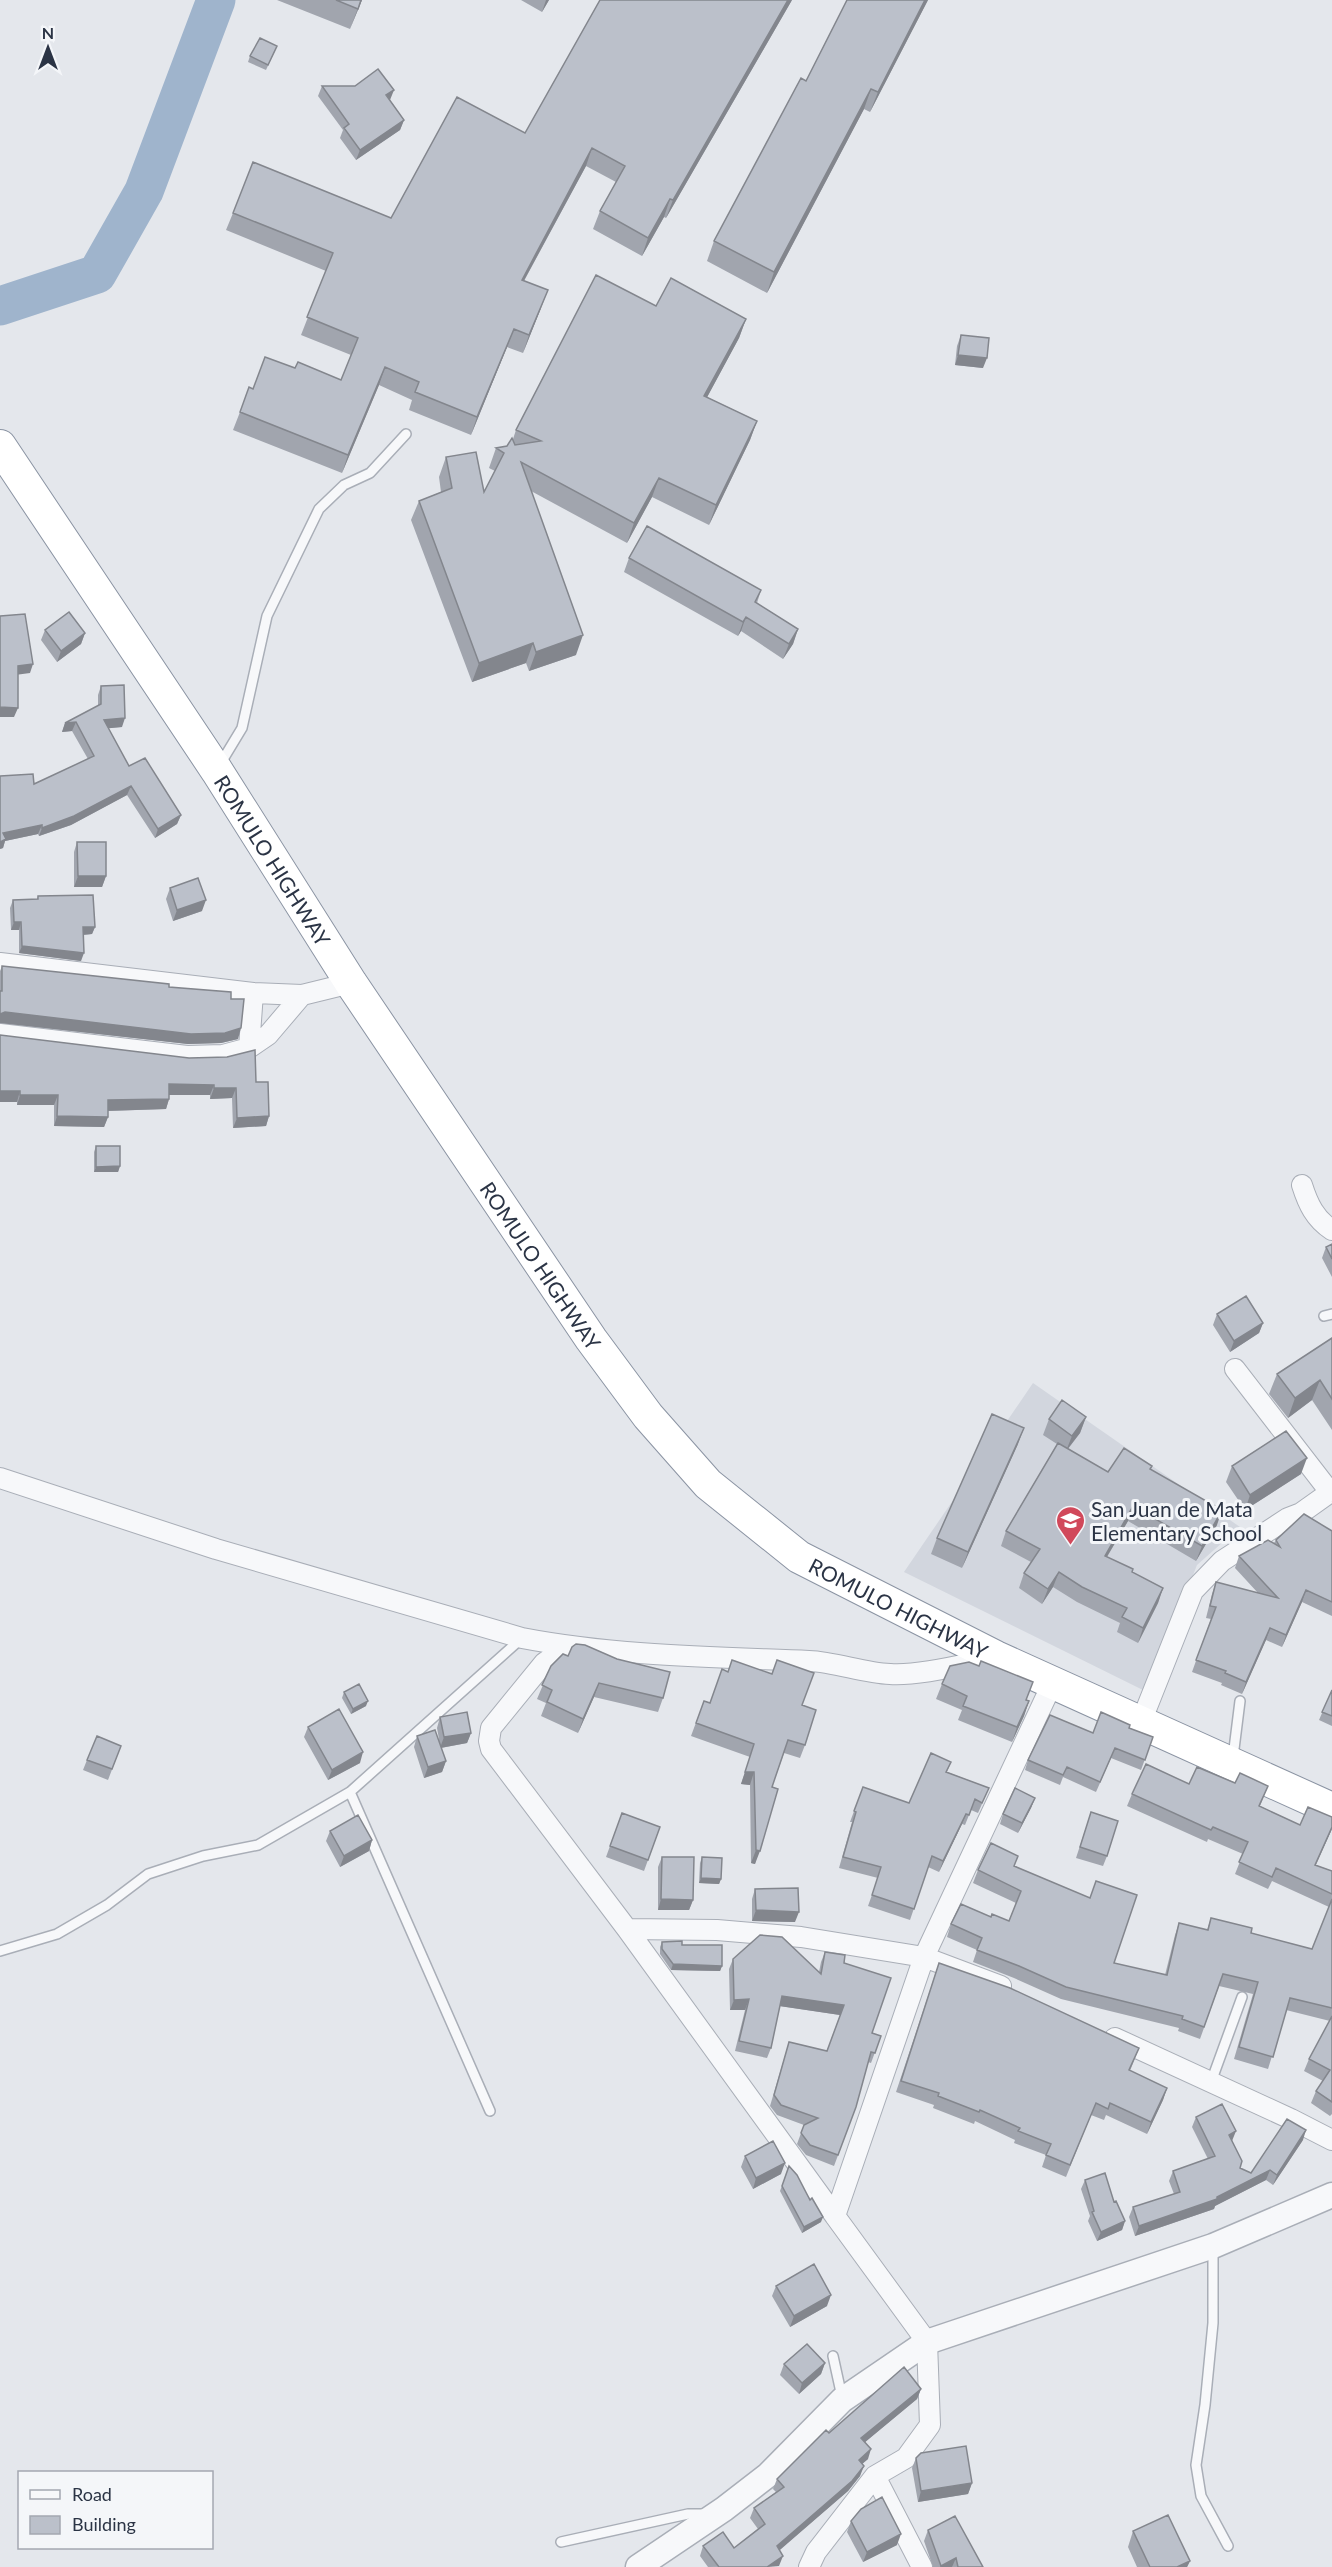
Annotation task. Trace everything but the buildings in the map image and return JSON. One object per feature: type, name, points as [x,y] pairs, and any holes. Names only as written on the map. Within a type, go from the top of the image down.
[{"type":"highway","name":"ROMULO HIGHWAY","points":[[0,446],[216,771],[351,983],[591,1340],[648,1416],[708,1484],[798,1557],[996,1657],[1332,1809]]},
{"type":"street","points":[[0,963],[253,993],[302,994],[351,983]]},
{"type":"street","points":[[249,1048],[253,993]]},
{"type":"street","points":[[0,1034],[187,1056],[222,1055],[249,1048],[268,1035],[302,994]]},
{"type":"street","points":[[1302,1185],[1308,1204],[1316,1216],[1332,1230]]},
{"type":"street","points":[[1141,1722],[1193,1591],[1222,1561],[1309,1517],[1331,1492],[1235,1369]]},
{"type":"street","points":[[0,1478],[216,1549],[522,1638],[566,1647],[728,1659],[821,1662],[892,1675],[996,1657]]},
{"type":"street","points":[[566,1647],[544,1663],[490,1728],[489,1741],[496,1757],[627,1929],[927,2342],[930,2425],[906,2458],[876,2476],[816,2562]]},
{"type":"street","points":[[835,2216],[924,1957],[1053,1682]]},
{"type":"street","points":[[627,1929],[717,1930],[801,1937],[924,1957],[1021,1994]]},
{"type":"street","points":[[1095,2028],[1332,2140]]},
{"type":"street","points":[[638,2567],[724,2509],[768,2475],[842,2400],[927,2342],[1214,2246],[1332,2195]]},
{"type":"street","points":[[876,2476],[922,2567]]},
{"type":"lane","points":[[216,771],[242,728],[267,616],[319,509],[344,485],[370,473],[406,434]]},
{"type":"lane","points":[[0,1951],[57,1934],[107,1905],[148,1874],[203,1856],[258,1845],[350,1792],[522,1638]]},
{"type":"lane","points":[[1232,1763],[1240,1701]]},
{"type":"lane","points":[[350,1792],[490,2111]]},
{"type":"lane","points":[[1211,2083],[1242,1997]]},
{"type":"lane","points":[[1214,2246],[1213,2323],[1205,2405],[1196,2465],[1202,2496],[1228,2546]]},
{"type":"lane","points":[[833,2356],[842,2400]]},
{"type":"lane","points":[[561,2542],[688,2514],[707,2514],[724,2509]]},
{"type":"shaded area","name":"San Juan de Mata Elementary School","points":[[1033,1383],[1240,1527],[1197,1565],[1147,1692],[904,1572]]},
{"type":"waterway","points":[[0,306],[97,274],[144,191],[216,0]]},
{"type":"place","name":"San Juan de Mata Elementary School","points":[[1070,1546]]}]
